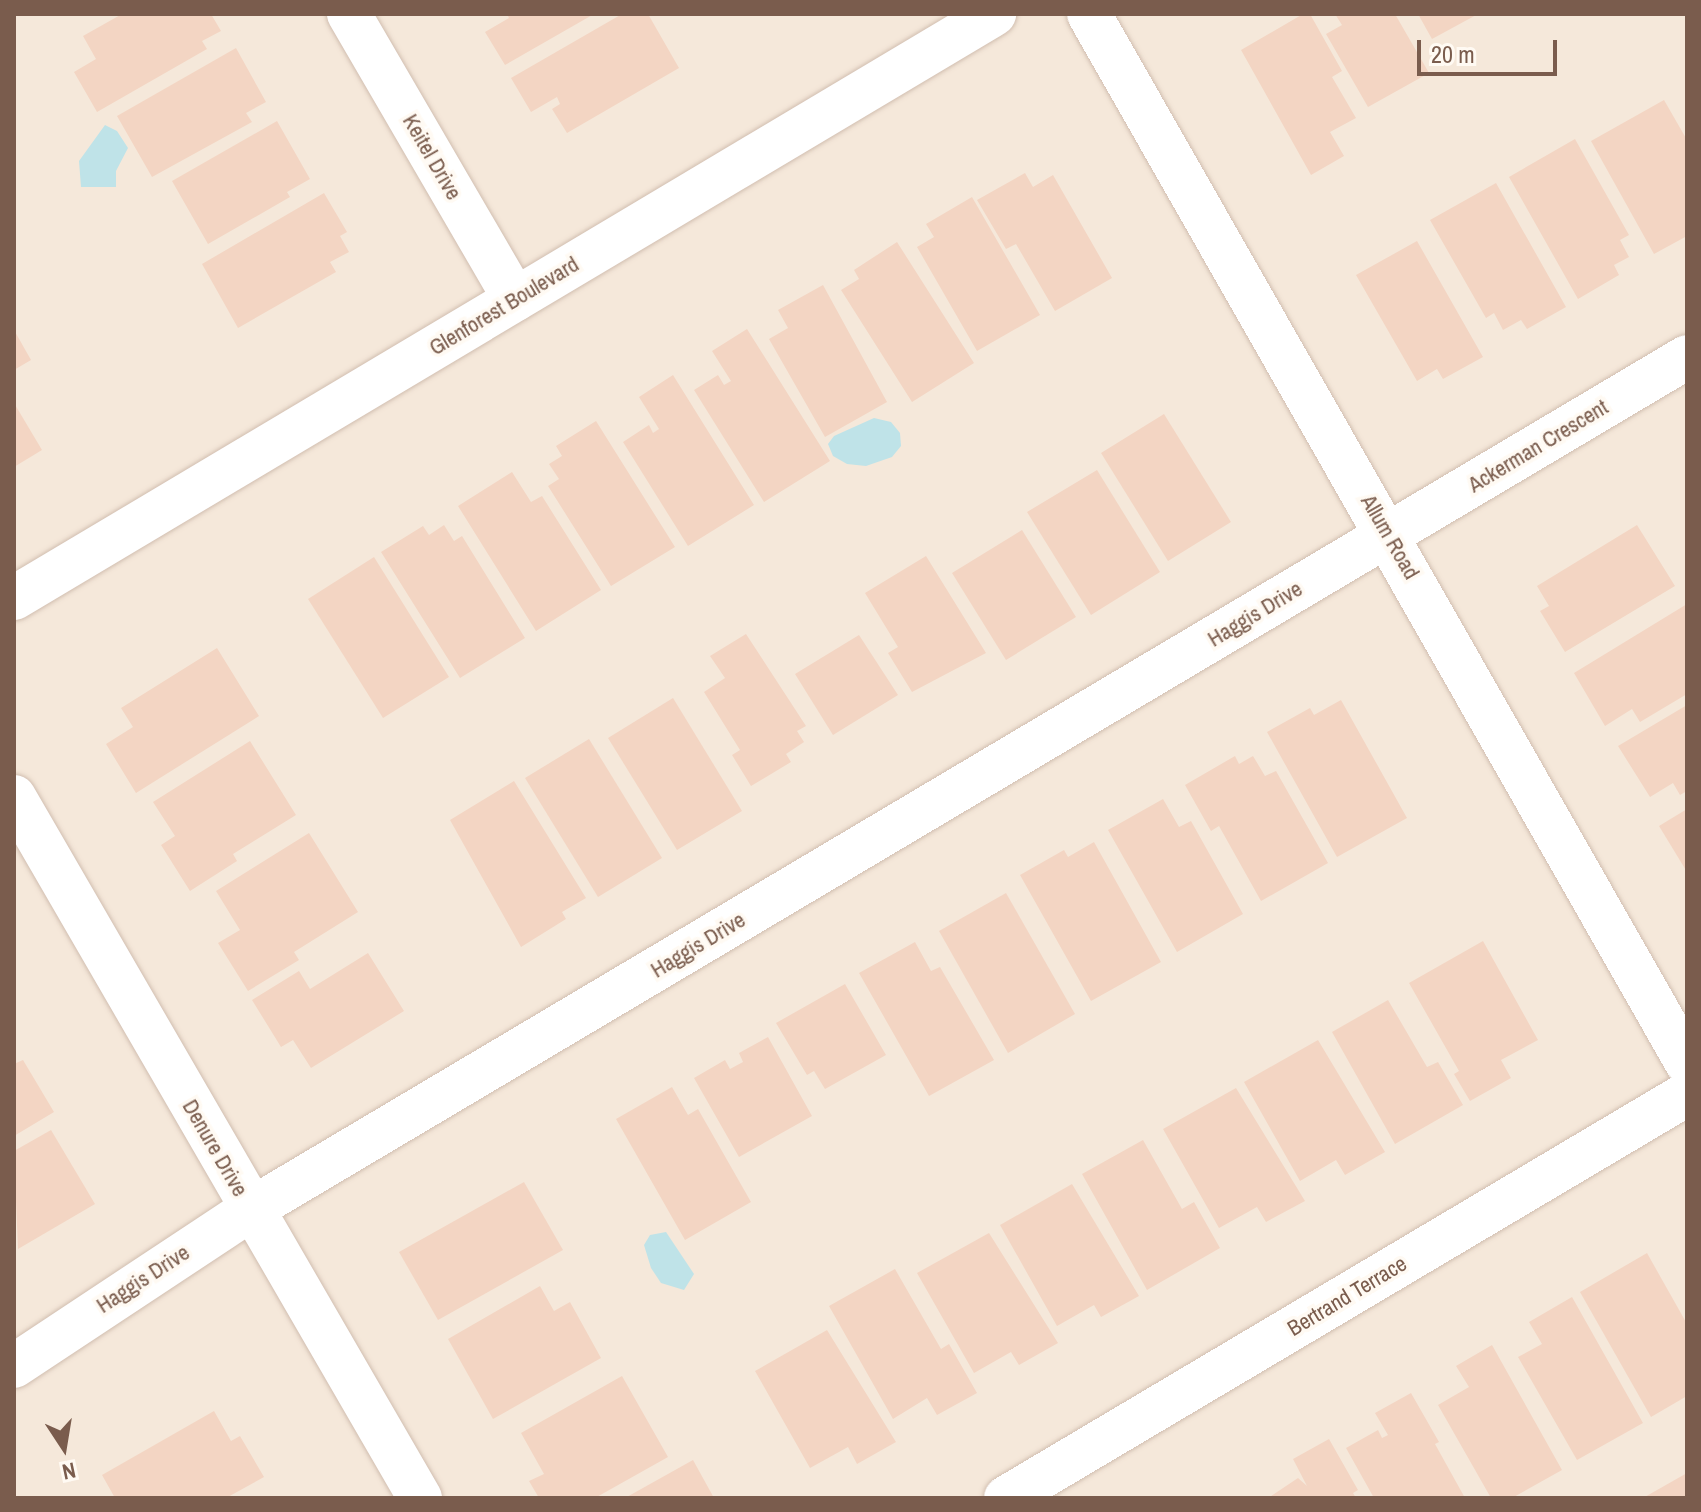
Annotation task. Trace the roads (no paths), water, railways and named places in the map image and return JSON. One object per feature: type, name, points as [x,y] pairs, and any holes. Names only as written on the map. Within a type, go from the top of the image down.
[{"type":"street","name":"Keitel Drive","points":[[349,14],[515,299]]},
{"type":"street","name":"Glenforest Boulevard","points":[[14,598],[994,14]]},
{"type":"street","name":"Allum Road","points":[[1089,14],[1389,534],[1687,1063]]},
{"type":"street","name":"Ackerman Crescent","points":[[1389,534],[1687,357]]},
{"type":"street","name":"Haggis Drive","points":[[14,1366],[250,1210],[1389,534]]},
{"type":"street","name":"Denure Drive","points":[[14,797],[250,1210],[420,1498]]},
{"type":"street","name":"Bertrand Terrace","points":[[1006,1498],[1687,1094]]},
{"type":"water","points":[[105,125],[117,131],[128,148],[116,171],[116,187],[81,187],[79,161]]},
{"type":"water","points":[[874,418],[891,422],[900,433],[901,446],[892,457],[866,466],[847,464],[833,456],[828,444],[834,436]]},
{"type":"water","points":[[666,1232],[694,1274],[684,1290],[661,1283],[651,1268],[644,1245],[650,1235]]}]
